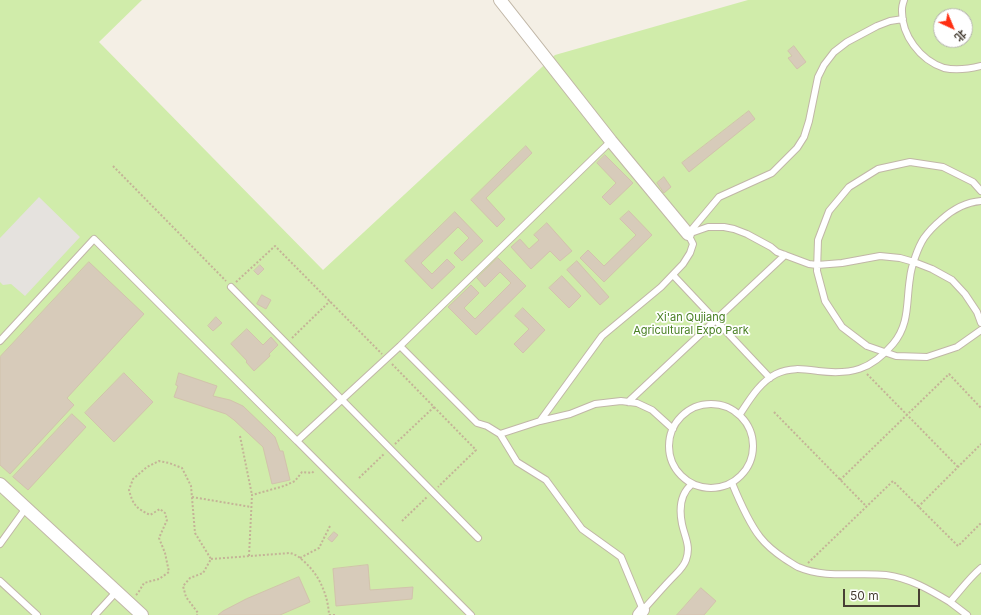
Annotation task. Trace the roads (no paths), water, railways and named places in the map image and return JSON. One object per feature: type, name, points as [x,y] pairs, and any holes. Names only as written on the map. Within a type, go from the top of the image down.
[{"type":"street","points":[[500,0],[611,141],[688,234]]},
{"type":"street","points":[[0,484],[142,615]]},
{"type":"lane","points":[[904,0],[902,10],[905,29],[914,46],[927,60],[945,68],[964,70],[981,66]]},
{"type":"lane","points":[[688,234],[719,197],[772,173],[797,148],[804,137],[809,121],[818,77],[824,65],[834,52],[847,42],[877,26],[890,21],[903,19]]},
{"type":"lane","points":[[297,441],[400,346],[611,141]]},
{"type":"lane","points":[[981,190],[973,182],[943,167],[910,162],[878,169],[849,187],[829,211],[818,240],[817,265],[817,271],[825,301],[842,327],[867,346],[896,356],[927,357],[957,347],[981,330]]},
{"type":"lane","points":[[740,414],[754,393],[775,374],[789,369],[802,368],[835,373],[850,372],[865,368],[886,353],[897,339],[905,324],[910,276],[914,262],[924,239],[949,213],[973,202],[981,201]]},
{"type":"lane","points":[[688,234],[708,227],[724,227],[734,229],[747,234],[771,247],[777,252],[809,264],[817,265],[842,264],[880,256],[900,258],[914,262],[932,269],[952,280],[965,294],[977,312],[981,323]]},
{"type":"lane","points":[[540,421],[602,336],[661,287],[683,264],[690,253],[693,244],[688,234]]},
{"type":"lane","points":[[0,341],[94,239],[471,615]]},
{"type":"lane","points":[[628,402],[785,255]]},
{"type":"lane","points":[[673,275],[770,378]]},
{"type":"lane","points":[[231,287],[478,538]]},
{"type":"lane","points":[[400,346],[477,423],[487,426],[500,434],[517,462],[546,480],[582,529],[621,557],[641,612],[686,563],[688,552],[687,539],[682,525],[680,510],[682,498],[687,488],[692,484]]},
{"type":"lane","points":[[500,434],[540,421],[570,414],[595,404],[621,401],[637,403],[652,410],[672,429]]},
{"type":"lane","points":[[713,403],[727,406],[740,414],[748,424],[753,437],[754,450],[750,464],[742,475],[732,483],[719,488],[705,488],[692,484],[681,476],[673,464],[669,450],[672,429],[675,422],[685,412],[698,405],[713,403]]},
{"type":"lane","points":[[732,483],[760,538],[777,554],[798,567],[820,573],[886,576],[910,581],[928,589],[950,602],[967,615]]},
{"type":"lane","points":[[0,544],[26,508]]},
{"type":"lane","points":[[950,602],[973,574],[981,568]]},
{"type":"lane","points":[[0,581],[38,615]]},
{"type":"lane","points":[[95,615],[116,592]]},
{"type":"park label","name":"Xi'an Qujiang Agricultural Expo Park","points":[[691,324]]}]
